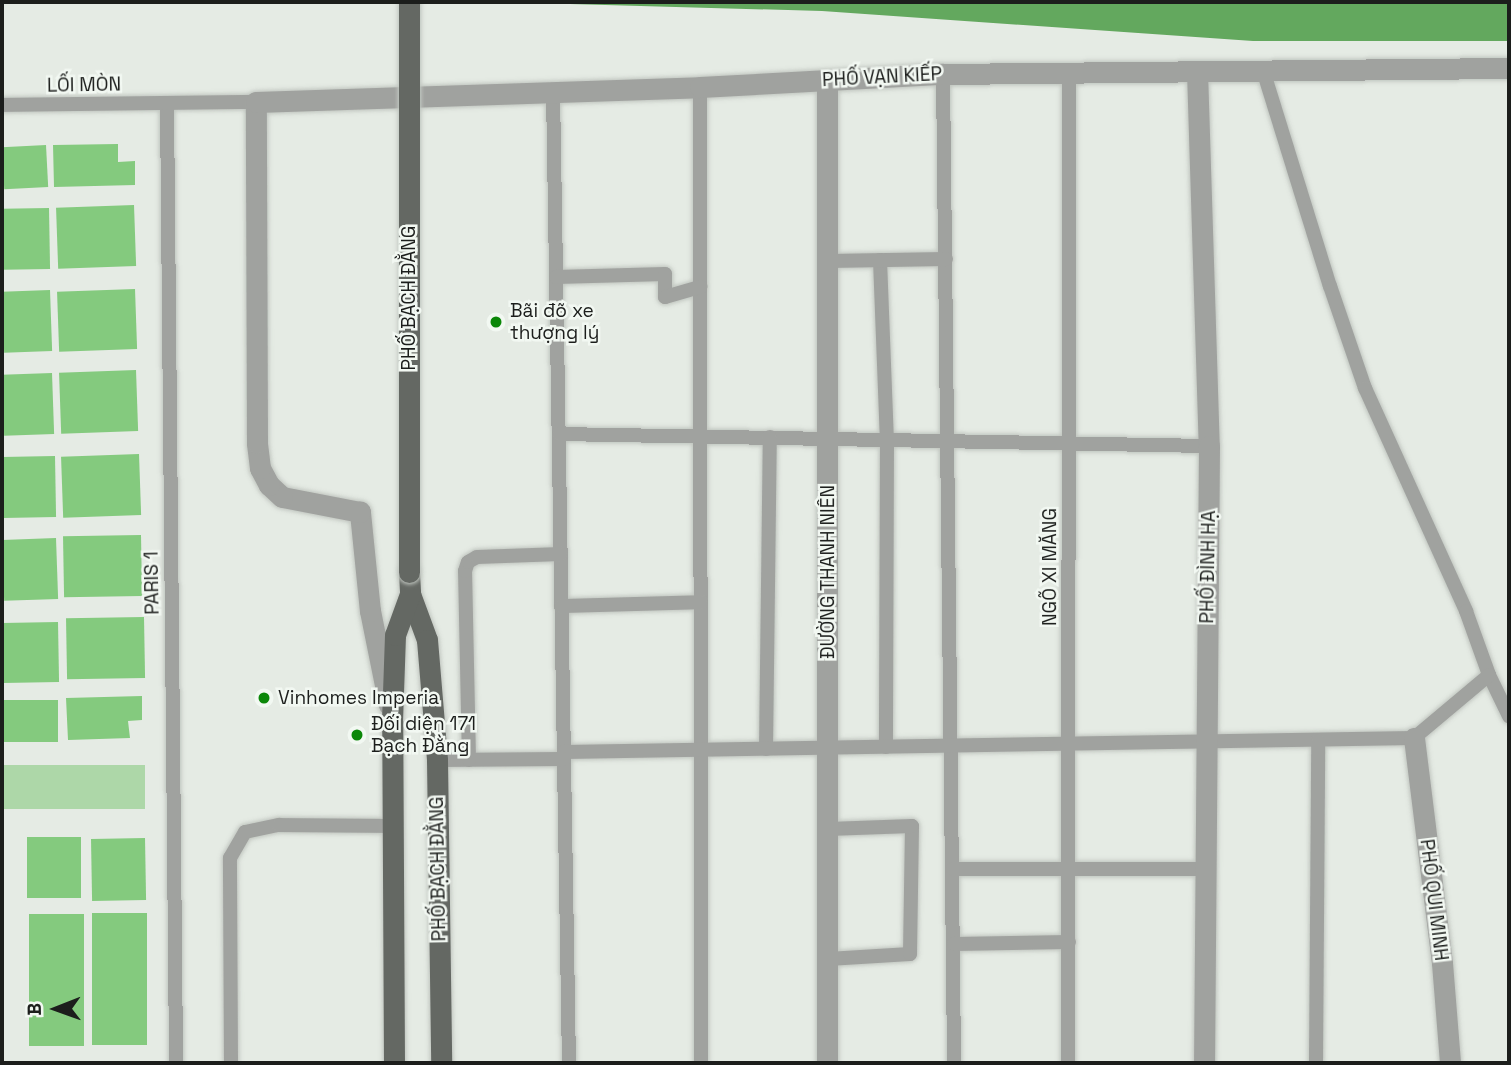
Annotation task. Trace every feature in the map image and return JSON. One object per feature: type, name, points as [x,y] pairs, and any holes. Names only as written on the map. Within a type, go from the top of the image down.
[{"type":"main road","name":"PHỐ BẠCH ĐẰNG","points":[[394,1063],[392,721],[396,635],[410,594],[409,2]]},
{"type":"main road","name":"PHỐ BẠCH ĐẰNG","points":[[410,594],[427,640],[437,760],[441,1063]]},
{"type":"street","name":"PHỐ VẠN KIẾP","points":[[256,102],[700,87],[943,74],[1509,68]]},
{"type":"street","name":"PHỐ ĐÌNH HẠ","points":[[1197,71],[1209,446],[1204,1063]]},
{"type":"street","name":"ĐƯỜNG THANH NIÊN","points":[[827,81],[827,1063]]},
{"type":"street","points":[[256,102],[257,429],[260,468],[269,485],[282,497],[360,512],[370,611],[392,721]]},
{"type":"street","name":"PHỐ QUI MINH","points":[[1413,738],[1442,963],[1450,1063]]},
{"type":"lane","points":[[1263,70],[1330,286],[1365,388],[1466,611],[1489,675],[1509,716]]},
{"type":"lane","name":"NGÕ XI MĂNG","points":[[1068,1063],[1069,72]]},
{"type":"lane","points":[[943,74],[954,1063]]},
{"type":"lane","points":[[700,87],[701,1063]]},
{"type":"lane","points":[[553,90],[569,1063]]},
{"type":"lane","name":"LỐI MÒN","points":[[2,105],[256,102]]},
{"type":"lane","name":"PARIS 1","points":[[167,103],[176,1063]]},
{"type":"lane","points":[[828,261],[946,259]]},
{"type":"lane","points":[[880,260],[887,440],[886,747]]},
{"type":"lane","points":[[556,277],[665,274],[666,297],[701,287]]},
{"type":"lane","points":[[559,434],[1209,446]]},
{"type":"lane","points":[[766,749],[769,437]]},
{"type":"lane","points":[[470,760],[465,571],[468,562],[477,557],[561,554]]},
{"type":"lane","points":[[561,606],[701,602]]},
{"type":"lane","points":[[437,760],[701,750],[1413,738],[1489,675]]},
{"type":"lane","points":[[1316,1063],[1318,741]]},
{"type":"lane","points":[[232,1063],[230,858],[245,832],[279,825],[392,826]]},
{"type":"lane","points":[[828,829],[912,825],[910,954],[828,959]]},
{"type":"lane","points":[[953,869],[1206,869]]},
{"type":"lane","points":[[954,944],[1069,942]]},
{"type":"shaded area","points":[[500,2],[1509,2],[1509,41],[1253,41],[822,11]]},
{"type":"shaded area","points":[[2,765],[145,765],[145,809],[2,809]]},
{"type":"building","points":[[118,144],[118,162],[135,161],[135,185],[54,187],[53,145]]},
{"type":"building","points":[[46,145],[48,187],[4,189],[2,147]]},
{"type":"building","points":[[134,205],[136,266],[58,269],[56,208]]},
{"type":"building","points":[[49,208],[50,269],[3,270],[2,209]]},
{"type":"building","points":[[135,289],[137,349],[59,352],[57,292]]},
{"type":"building","points":[[50,290],[52,351],[4,353],[2,292]]},
{"type":"building","points":[[136,370],[138,431],[61,434],[59,373]]},
{"type":"building","points":[[52,373],[54,434],[4,436],[2,375]]},
{"type":"building","points":[[139,454],[141,515],[63,518],[61,457]]},
{"type":"building","points":[[55,456],[56,517],[3,518],[2,457]]},
{"type":"building","points":[[141,535],[142,596],[64,597],[63,536]]},
{"type":"building","points":[[56,538],[58,599],[4,601],[2,540]]},
{"type":"building","points":[[144,617],[145,678],[67,679],[66,618]]},
{"type":"building","points":[[58,622],[59,682],[3,683],[2,623]]},
{"type":"building","points":[[142,696],[142,720],[128,721],[130,738],[68,740],[66,698]]},
{"type":"building","points":[[2,700],[58,700],[58,742],[2,742]]},
{"type":"building","points":[[27,837],[81,837],[81,898],[27,898]]},
{"type":"building","points":[[145,838],[146,900],[92,901],[91,839]]},
{"type":"building","points":[[92,913],[147,913],[147,1045],[92,1045]]},
{"type":"building","points":[[29,914],[84,914],[84,1046],[29,1046]]},
{"type":"place","name":"Bãi đõ xe thượng lý","points":[[496,322]]},
{"type":"place","name":"Vinhomes Imperia","points":[[264,698]]},
{"type":"place","name":"Đối diện 171 Bạch Đằng","points":[[357,735]]}]
